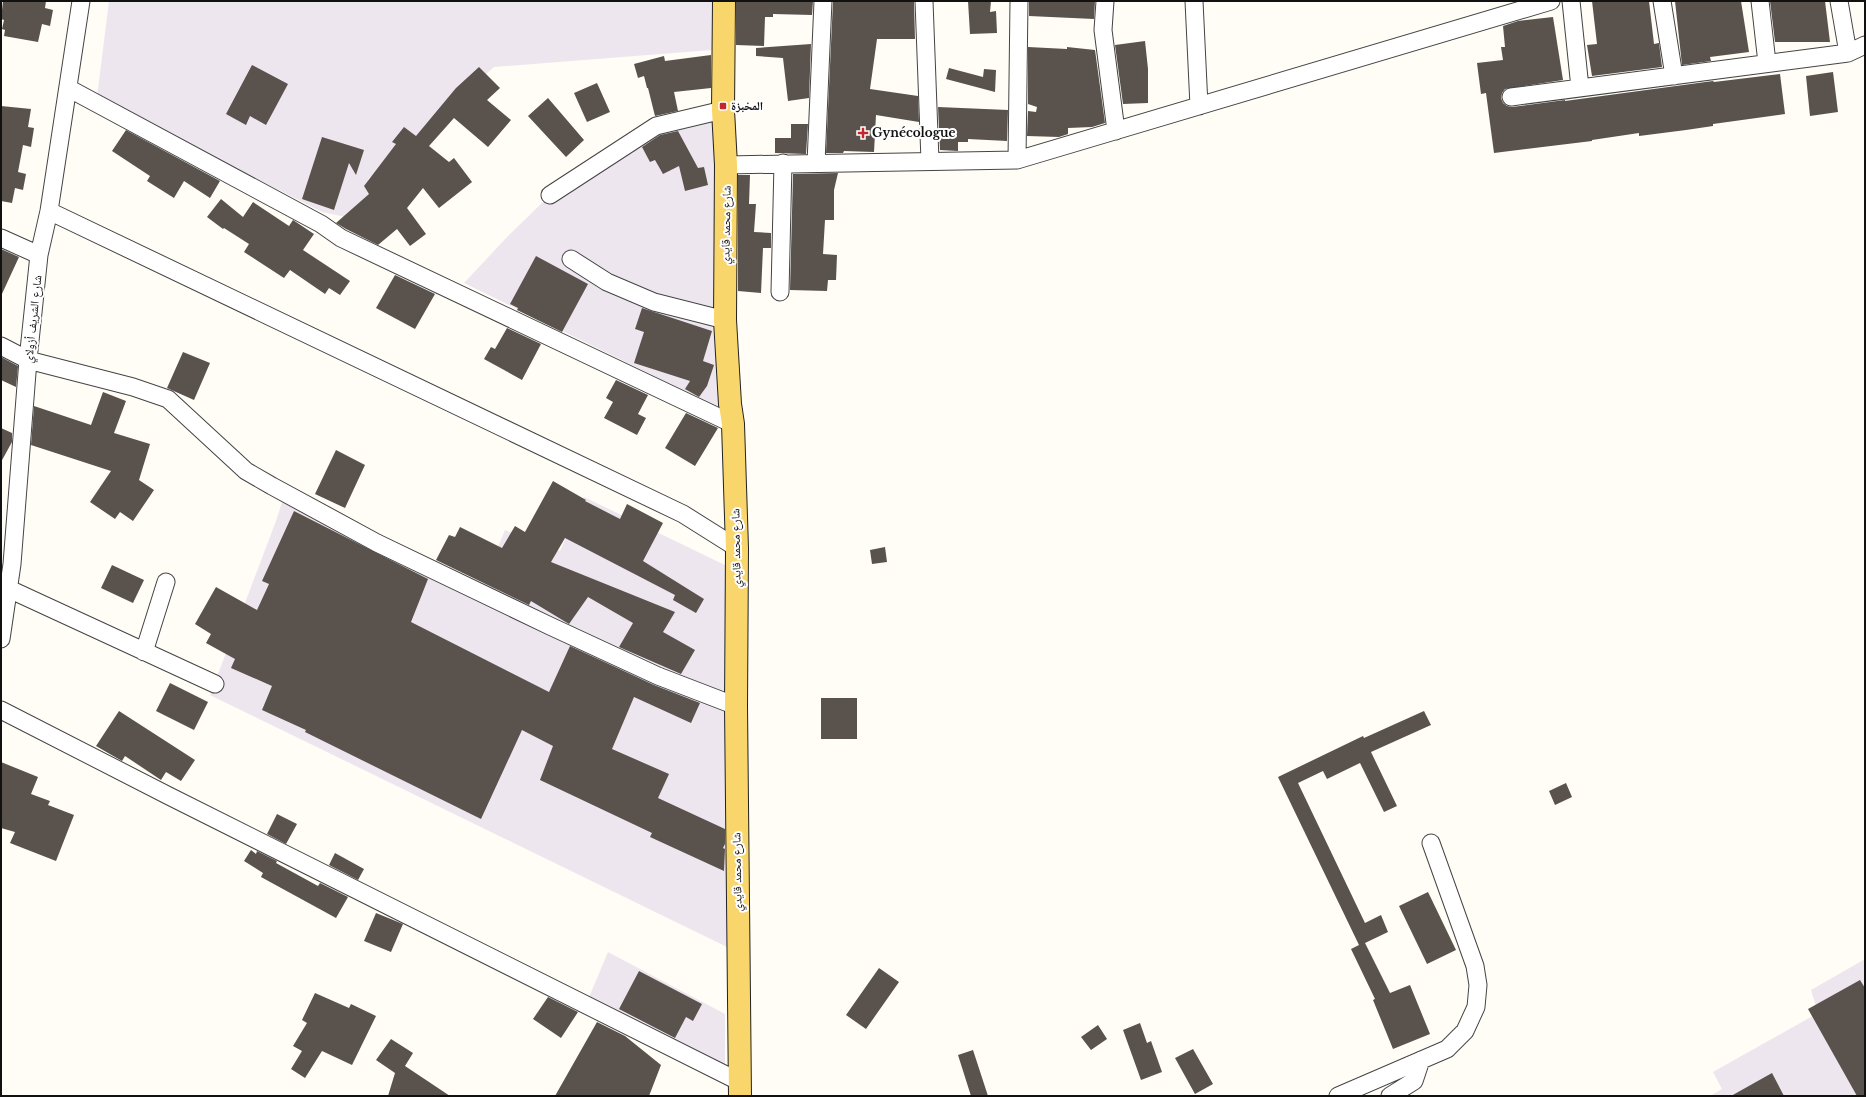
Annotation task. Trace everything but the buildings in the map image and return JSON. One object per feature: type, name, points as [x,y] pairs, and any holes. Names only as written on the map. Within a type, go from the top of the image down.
[{"type":"main road","name":"شارع محمد قايدي","points":[[724,1],[723,110],[726,165],[725,320],[730,404],[733,424],[737,548],[736,706],[740,1089]]},
{"type":"street","name":"شارع الشريف أزولاي","points":[[1,639],[9,589],[7,561],[39,256],[49,211],[81,1]]},
{"type":"street","points":[[816,163],[823,1]]},
{"type":"street","points":[[924,1],[930,161]]},
{"type":"street","points":[[1017,160],[1019,1]]},
{"type":"street","points":[[1105,1],[1103,30],[1116,131]]},
{"type":"street","points":[[1194,1],[1199,106]]},
{"type":"street","points":[[726,165],[1017,160],[1552,1]]},
{"type":"street","points":[[1571,1],[1580,88]]},
{"type":"street","points":[[1662,1],[1674,76]]},
{"type":"street","points":[[1760,1],[1767,63]]},
{"type":"street","points":[[1839,1],[1848,53]]},
{"type":"street","points":[[1511,97],[1848,53],[1865,45]]},
{"type":"street","points":[[68,88],[320,224],[341,238],[733,424]]},
{"type":"street","points":[[550,195],[656,126],[723,110]]},
{"type":"street","points":[[780,292],[783,163]]},
{"type":"street","points":[[49,211],[683,514],[737,548]]},
{"type":"street","points":[[1,238],[39,256]]},
{"type":"street","points":[[571,259],[607,282],[654,302],[725,320]]},
{"type":"street","points":[[1,346],[28,360],[133,387],[168,399],[246,471],[377,543],[658,676],[736,706]]},
{"type":"street","points":[[144,652],[166,582]]},
{"type":"street","points":[[9,589],[215,684]]},
{"type":"street","points":[[1,710],[740,1089]]},
{"type":"street","points":[[1338,1096],[1448,1049],[1465,1031],[1476,1006],[1478,985],[1475,966],[1431,844]]},
{"type":"street","points":[[1390,1096],[1414,1081],[1421,1060]]},
{"type":"shaded area","points":[[109,1],[713,1],[712,50],[494,67],[368,179],[372,205],[350,218],[322,212],[97,97]]},
{"type":"shaded area","points":[[729,102],[728,412],[464,283],[508,236],[577,169]]},
{"type":"shaded area","points":[[284,496],[478,595],[505,530],[560,551],[584,497],[727,566],[727,947],[210,695],[276,521]]},
{"type":"shaded area","points":[[608,952],[725,1014],[725,1073],[587,1002]]},
{"type":"shaded area","points":[[1865,959],[1865,1096],[1710,1096],[1722,1089],[1713,1072],[1818,1013],[1811,990]]},
{"type":"place","name":"المخبزة","points":[[723,106]]},
{"type":"place","name":"Gynécologue","points":[[863,133]]}]
